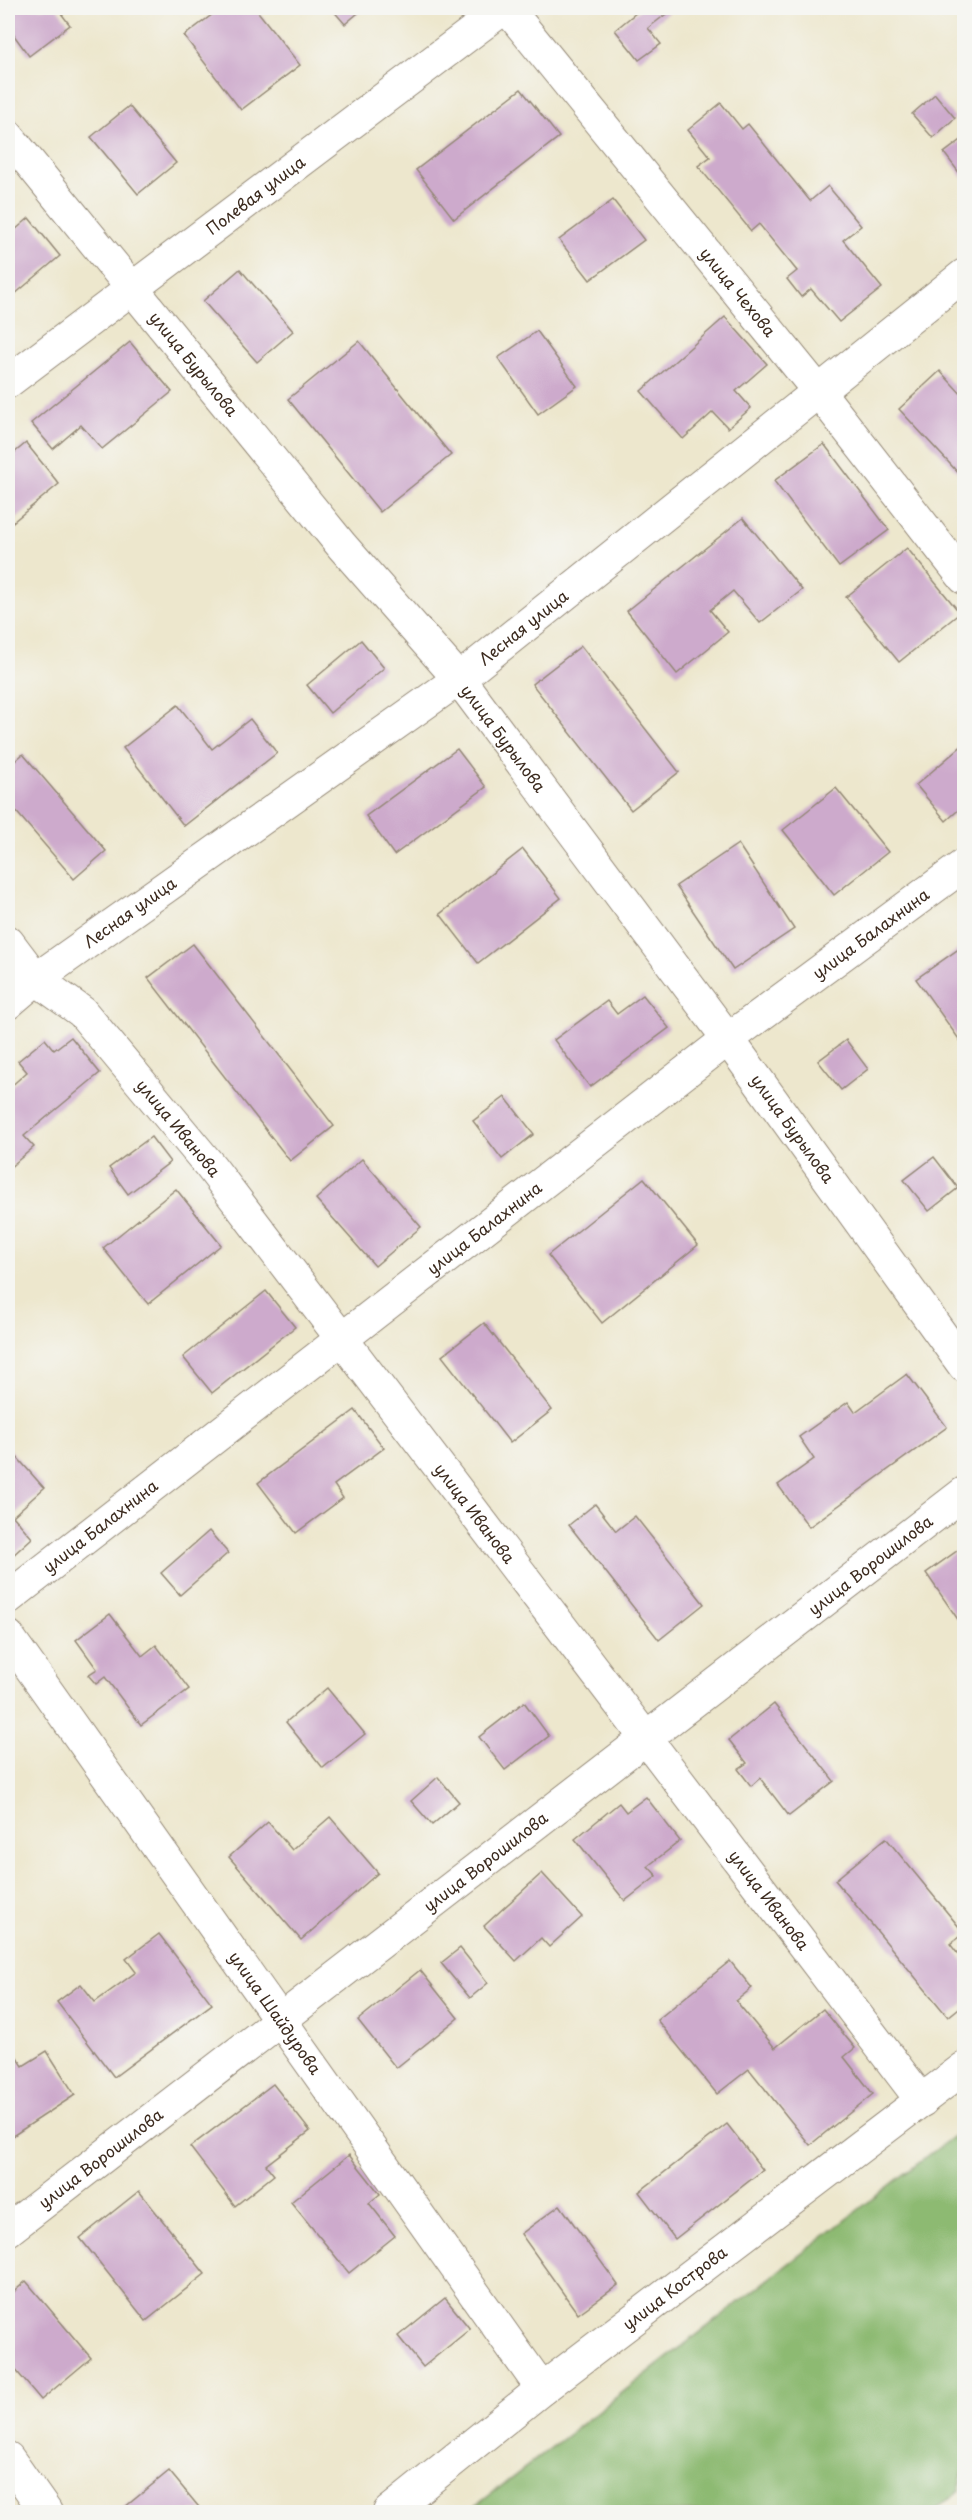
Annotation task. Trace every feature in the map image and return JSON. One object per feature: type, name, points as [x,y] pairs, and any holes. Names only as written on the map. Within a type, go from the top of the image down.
[{"type":"street","name":"Полевая улица","points":[[8,382],[506,8]]},
{"type":"street","name":"улица Чехова","points":[[506,8],[819,392],[964,578]]},
{"type":"street","name":"улица Бурылова","points":[[8,136],[342,546],[459,679],[728,1039],[964,1366]]},
{"type":"street","name":"Лесная улица","points":[[8,1003],[36,979],[459,679],[964,275]]},
{"type":"street","name":"улица Балахнина","points":[[8,1598],[728,1039],[964,865]]},
{"type":"street","name":"улица Иванова","points":[[8,942],[36,979],[82,1012],[211,1167],[922,2101]]},
{"type":"street","name":"улица Ворошилова","points":[[8,2230],[964,1493]]},
{"type":"street","name":"улица Шайдурова","points":[[8,1636],[542,2389]]},
{"type":"street","name":"улица Кострова","points":[[389,2512],[542,2389],[964,2068]]},
{"type":"street","points":[[8,2458],[46,2512]]},
{"type":"green space","points":[[964,2128],[964,2471],[959,2490],[935,2512],[468,2512]]},
{"type":"building","points":[[8,8],[57,8],[70,25],[29,56],[8,27]]},
{"type":"building","points":[[221,8],[255,8],[300,65],[241,110],[184,36]]},
{"type":"building","points":[[331,8],[364,8],[345,24]]},
{"type":"building","points":[[642,8],[674,8],[648,28],[661,44],[639,60],[615,30]]},
{"type":"building","points":[[521,89],[559,137],[454,219],[416,170]]},
{"type":"building","points":[[935,94],[955,118],[933,138],[912,114]]},
{"type":"building","points":[[721,103],[742,129],[748,124],[810,201],[828,186],[861,226],[843,240],[882,288],[839,322],[811,289],[801,297],[787,279],[797,271],[759,224],[751,231],[698,166],[710,157],[688,130]]},
{"type":"building","points":[[129,106],[176,163],[138,194],[91,137]]},
{"type":"building","points":[[964,138],[964,179],[944,153]]},
{"type":"building","points":[[613,200],[644,240],[590,280],[559,240]]},
{"type":"building","points":[[29,218],[60,256],[8,300],[8,236]]},
{"type":"building","points":[[240,269],[293,331],[257,362],[203,301]]},
{"type":"building","points":[[725,317],[767,364],[736,391],[751,408],[728,428],[713,412],[683,439],[641,391]]},
{"type":"building","points":[[537,331],[577,386],[538,414],[498,358]]},
{"type":"building","points":[[359,341],[451,455],[380,512],[288,399]]},
{"type":"building","points":[[130,342],[172,392],[102,449],[81,425],[53,449],[31,423]]},
{"type":"building","points":[[940,371],[964,397],[964,479],[899,409]]},
{"type":"building","points":[[26,443],[59,484],[8,526],[8,458]]},
{"type":"building","points":[[824,444],[889,530],[839,567],[774,481]]},
{"type":"building","points":[[743,518],[802,590],[760,623],[733,591],[710,610],[728,632],[677,674],[627,611]]},
{"type":"building","points":[[907,548],[960,613],[899,662],[846,597]]},
{"type":"building","points":[[361,640],[384,668],[330,713],[307,685]]},
{"type":"building","points":[[581,646],[679,772],[631,810],[532,684]]},
{"type":"building","points":[[178,705],[212,749],[250,719],[277,753],[184,826],[123,748]]},
{"type":"building","points":[[964,744],[964,805],[946,821],[916,785]]},
{"type":"building","points":[[457,749],[486,787],[394,855],[366,816]]},
{"type":"building","points":[[23,754],[106,851],[74,879],[8,802],[8,767]]},
{"type":"building","points":[[836,788],[888,852],[834,895],[783,830]]},
{"type":"building","points":[[738,844],[794,929],[733,970],[676,886]]},
{"type":"building","points":[[523,849],[561,898],[478,963],[440,914]]},
{"type":"building","points":[[193,944],[334,1126],[290,1161],[148,978]]},
{"type":"building","points":[[963,946],[964,1040],[961,1042],[916,979]]},
{"type":"building","points":[[643,995],[669,1028],[590,1087],[554,1040],[607,1001],[617,1014]]},
{"type":"building","points":[[71,1037],[100,1073],[24,1136],[34,1147],[8,1169],[8,1089],[27,1072],[18,1061],[45,1039],[54,1050]]},
{"type":"building","points":[[846,1040],[868,1069],[841,1090],[818,1061]]},
{"type":"building","points":[[505,1097],[534,1134],[502,1159],[473,1121]]},
{"type":"building","points":[[151,1137],[170,1162],[128,1194],[109,1168]]},
{"type":"building","points":[[934,1157],[958,1188],[929,1211],[904,1180]]},
{"type":"building","points":[[362,1159],[421,1227],[375,1266],[316,1199]]},
{"type":"building","points":[[644,1178],[698,1245],[602,1323],[548,1255]]},
{"type":"building","points":[[176,1189],[221,1245],[148,1304],[103,1248]]},
{"type":"building","points":[[266,1291],[295,1327],[212,1393],[183,1357]]},
{"type":"building","points":[[484,1323],[552,1410],[510,1443],[442,1356]]},
{"type":"building","points":[[907,1374],[947,1427],[809,1527],[778,1485],[814,1459],[799,1437],[848,1402],[855,1412]]},
{"type":"building","points":[[355,1410],[384,1448],[334,1485],[343,1498],[296,1533],[258,1483]]},
{"type":"building","points":[[8,1447],[44,1488],[13,1516],[32,1538],[11,1557],[8,1554]]},
{"type":"building","points":[[595,1504],[616,1531],[635,1516],[704,1604],[659,1640],[569,1525]]},
{"type":"building","points":[[209,1531],[228,1553],[180,1595],[161,1573]]},
{"type":"building","points":[[964,1546],[964,1618],[959,1621],[926,1573]]},
{"type":"building","points":[[110,1614],[142,1656],[156,1645],[189,1689],[141,1725],[105,1677],[96,1684],[88,1675],[97,1669],[76,1640]]},
{"type":"building","points":[[327,1688],[365,1734],[323,1768],[286,1722]]},
{"type":"building","points":[[524,1702],[549,1736],[505,1770],[479,1737]]},
{"type":"building","points":[[774,1704],[834,1781],[789,1816],[760,1778],[751,1786],[738,1769],[747,1763],[729,1740]]},
{"type":"building","points":[[438,1777],[459,1802],[432,1825],[411,1801]]},
{"type":"building","points":[[646,1797],[680,1841],[648,1866],[657,1876],[625,1901],[575,1839],[619,1803],[626,1812]]},
{"type":"building","points":[[330,1817],[378,1873],[301,1940],[229,1857],[268,1822],[292,1850]]},
{"type":"building","points":[[886,1838],[964,1933],[950,1944],[964,1962],[964,2004],[948,2017],[835,1880]]},
{"type":"building","points":[[542,1873],[582,1917],[549,1947],[541,1938],[516,1961],[484,1926]]},
{"type":"building","points":[[159,1934],[212,2004],[114,2077],[57,2002],[81,1984],[95,2002],[136,1972],[126,1959]]},
{"type":"building","points":[[460,1948],[488,1983],[470,1998],[441,1963]]},
{"type":"building","points":[[730,1961],[752,1988],[736,2001],[775,2048],[823,2009],[855,2048],[844,2057],[873,2094],[810,2145],[749,2069],[717,2094],[657,2020]]},
{"type":"building","points":[[420,1970],[458,2018],[396,2068],[358,2020]]},
{"type":"building","points":[[47,2051],[75,2095],[8,2139],[8,2059],[15,2054],[23,2066]]},
{"type":"building","points":[[273,2084],[310,2131],[266,2165],[274,2175],[235,2206],[190,2147]]},
{"type":"building","points":[[727,2124],[763,2170],[675,2239],[639,2192]]},
{"type":"building","points":[[349,2155],[380,2194],[369,2203],[395,2236],[349,2273],[291,2202]]},
{"type":"building","points":[[139,2191],[205,2274],[146,2321],[80,2238]]},
{"type":"building","points":[[560,2205],[618,2285],[578,2314],[521,2234]]},
{"type":"building","points":[[26,2281],[91,2358],[41,2400],[8,2361],[8,2297]]},
{"type":"building","points":[[445,2298],[470,2329],[423,2367],[398,2336]]},
{"type":"building","points":[[169,2471],[203,2512],[119,2512]]}]
